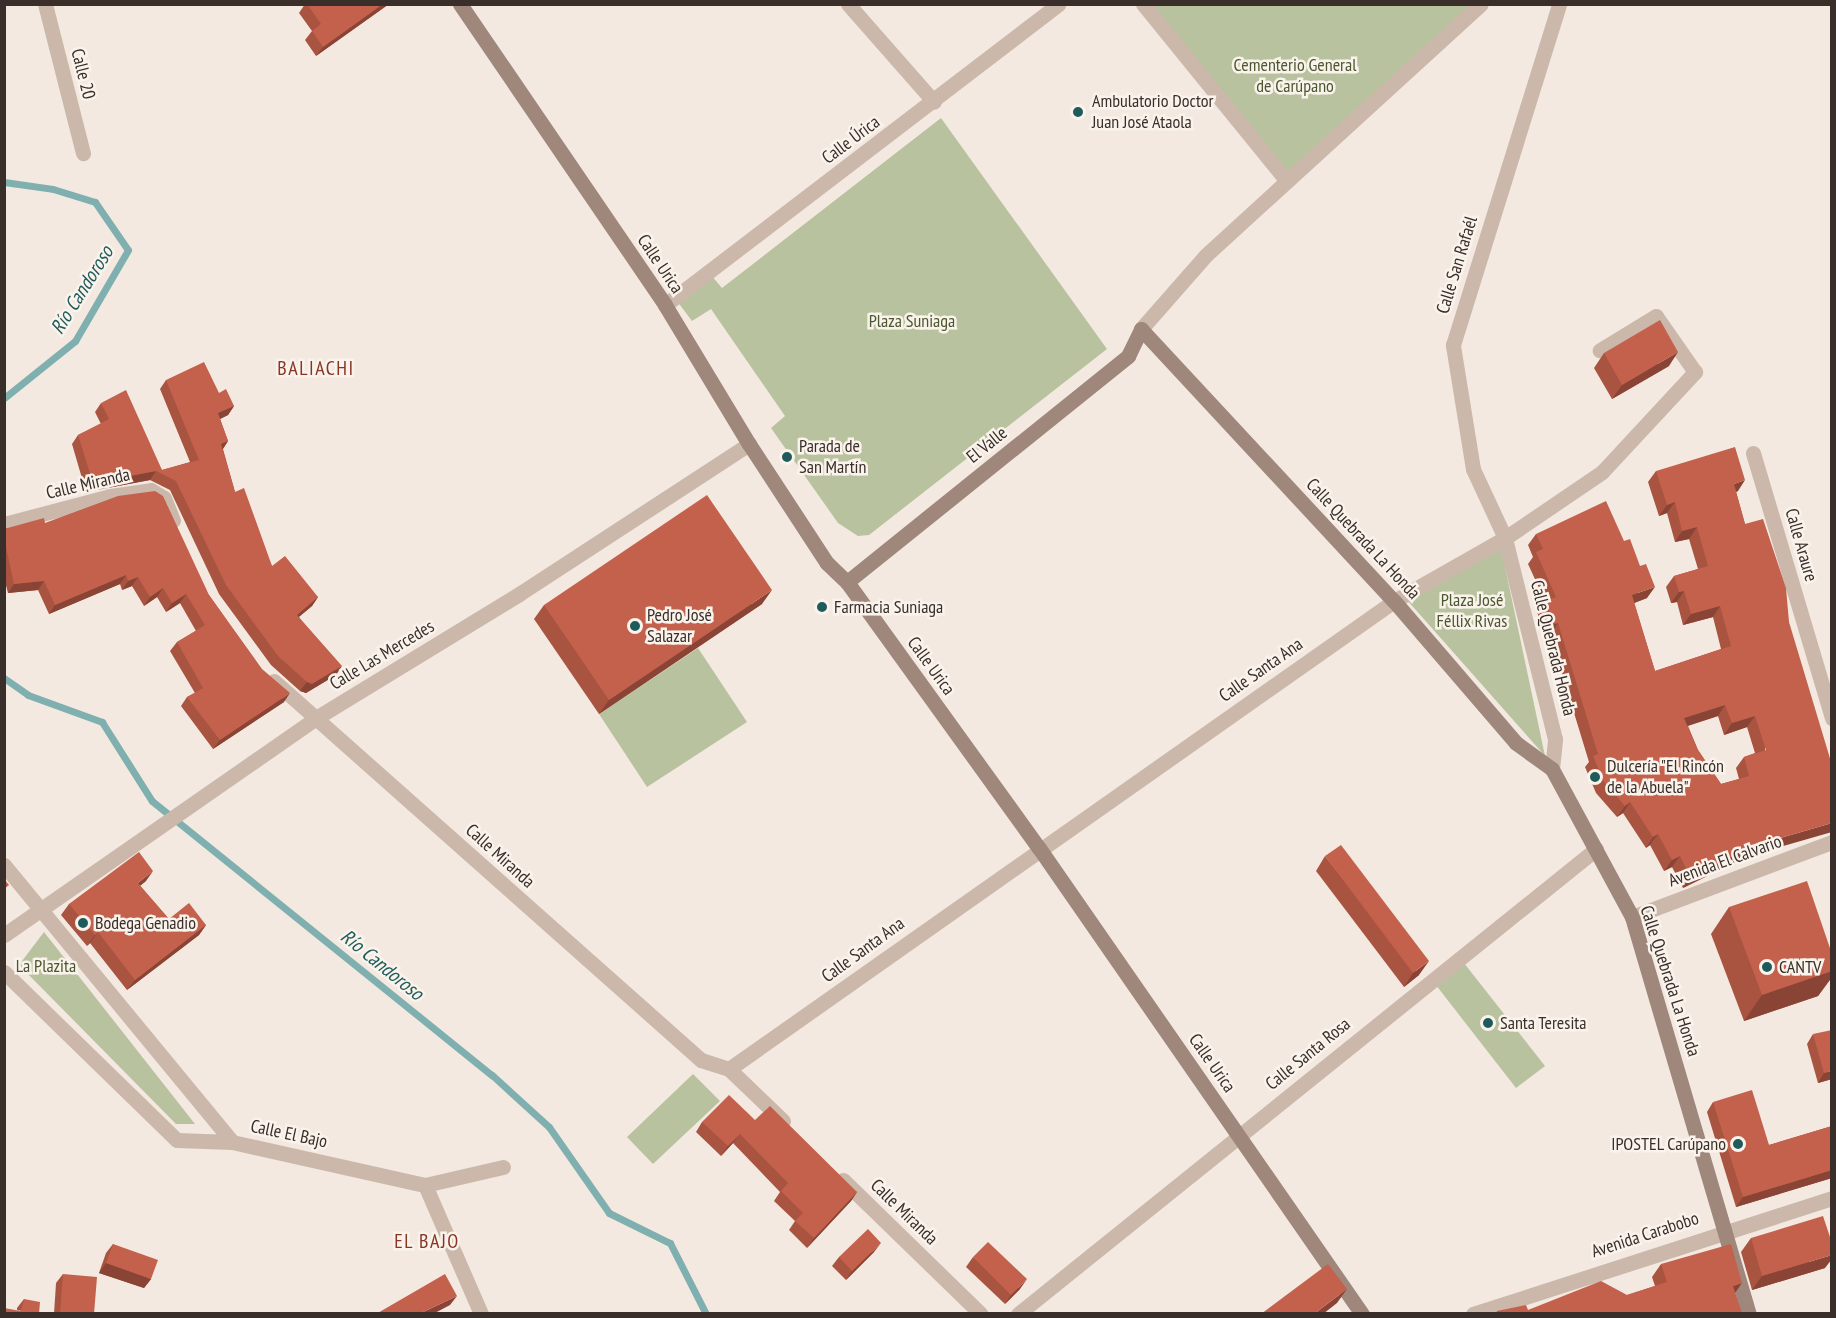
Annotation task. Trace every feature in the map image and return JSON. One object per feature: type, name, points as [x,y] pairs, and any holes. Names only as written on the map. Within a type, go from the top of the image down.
[{"type":"main road","name":"Calle Urica","points":[[460,4],[665,305],[749,444],[827,563],[847,582],[1039,848],[1362,1314]]},
{"type":"main road","name":"El Valle","points":[[847,582],[1128,356],[1141,329]]},
{"type":"main road","name":"Calle Quebrada La Honda","points":[[1141,329],[1394,601],[1516,743],[1552,769],[1632,917],[1726,1229],[1749,1314]]},
{"type":"street","name":"Calle 20","points":[[45,4],[83,153]]},
{"type":"street","points":[[848,4],[934,102]]},
{"type":"street","name":"Calle Úrica","points":[[665,305],[934,102],[1058,4]]},
{"type":"street","points":[[1143,4],[1287,181]]},
{"type":"street","points":[[1141,329],[1206,255],[1481,4]]},
{"type":"street","name":"Calle San Rafaél","points":[[1505,538],[1473,470],[1453,345],[1559,4]]},
{"type":"street","name":"Calle Santa Ana","points":[[729,1069],[1039,848],[1394,601],[1505,538],[1602,472],[1695,372],[1656,316],[1600,350]]},
{"type":"street","name":"Calle Las Mercedes","points":[[4,935],[316,718],[519,594],[749,444]]},
{"type":"street","name":"Calle Araure","points":[[1753,453],[1832,718]]},
{"type":"street","name":"Calle Miranda","points":[[4,524],[110,496],[151,490],[164,498],[178,532]]},
{"type":"street","name":"Calle Quebrada Honda","points":[[1505,538],[1555,739],[1552,769]]},
{"type":"street","name":"Calle Miranda","points":[[264,672],[701,1060],[729,1069],[796,1134]]},
{"type":"street","name":"Avenida El Calvario","points":[[1632,917],[1832,842]]},
{"type":"street","name":"Calle Santa Rosa","points":[[1018,1314],[1596,849]]},
{"type":"street","name":"Calle El Bajo","points":[[4,865],[232,1142],[425,1185]]},
{"type":"street","points":[[4,972],[177,1140],[232,1142]]},
{"type":"street","points":[[477,1312],[425,1185],[503,1167]]},
{"type":"street","name":"Calle Miranda","points":[[830,1167],[981,1314]]},
{"type":"street","name":"Avenida Carabobo","points":[[1473,1314],[1726,1229],[1832,1198]]},
{"type":"green space","name":"Cementerio General de Carúpano","points":[[1142,5],[1481,5],[1287,181]]},
{"type":"green space","name":"Plaza Suniaga","points":[[941,118],[1107,349],[869,535],[858,536],[838,523],[771,428],[785,416],[711,309],[692,321],[677,301],[711,275],[722,288]]},
{"type":"green space","name":"Plaza José Féllix Rivas","points":[[1501,548],[1545,756],[1407,600]]},
{"type":"green space","points":[[698,648],[747,722],[647,787],[599,714]]},
{"type":"green space","name":"La Plazita","points":[[44,932],[195,1124],[176,1124],[19,965]]},
{"type":"green space","name":"Santa Teresita","points":[[1460,958],[1545,1066],[1516,1088],[1432,980]]},
{"type":"green space","points":[[693,1074],[720,1101],[653,1164],[627,1137]]},
{"type":"building","points":[[307,4],[383,4],[323,47],[312,31],[321,24]]},
{"type":"building","points":[[1660,320],[1678,352],[1622,385],[1604,353]]},
{"type":"building","points":[[204,362],[219,393],[226,389],[234,406],[218,413],[228,441],[221,444],[235,492],[244,488],[272,566],[285,556],[318,597],[297,615],[342,666],[312,684],[278,656],[226,585],[176,481],[156,471],[93,483],[78,435],[109,419],[101,403],[126,390],[162,470],[199,460],[166,380]]},
{"type":"building","points":[[1735,447],[1745,480],[1734,484],[1745,524],[1763,519],[1786,588],[1789,622],[1832,765],[1832,823],[1753,846],[1690,876],[1680,856],[1672,860],[1658,834],[1653,837],[1630,802],[1625,806],[1604,782],[1593,756],[1598,754],[1558,623],[1554,624],[1545,601],[1556,597],[1536,552],[1543,549],[1536,534],[1606,501],[1624,541],[1630,539],[1640,566],[1646,564],[1655,587],[1632,595],[1655,671],[1731,646],[1720,606],[1691,614],[1684,591],[1679,592],[1674,576],[1708,566],[1697,527],[1682,531],[1675,502],[1667,505],[1656,471]],"holes":[[[1725,705],[1732,723],[1755,716],[1766,750],[1744,757],[1749,776],[1721,784],[1698,750],[1684,718]]]},
{"type":"building","points":[[155,491],[163,496],[209,595],[262,669],[290,693],[220,740],[187,697],[203,688],[177,642],[205,625],[186,594],[172,603],[163,588],[150,597],[138,577],[128,581],[126,575],[55,605],[44,581],[14,584],[4,529],[44,518],[45,523],[118,496]]},
{"type":"building","points":[[707,495],[772,590],[609,700],[544,605]]},
{"type":"building","points":[[1341,845],[1429,961],[1413,973],[1325,856]]},
{"type":"building","points":[[139,852],[153,871],[138,883],[169,919],[189,903],[206,925],[135,980],[98,932],[95,935],[69,904]]},
{"type":"building","points":[[4,879],[9,885],[4,889]]},
{"type":"building","points":[[1807,881],[1832,954],[1832,971],[1762,995],[1729,907]]},
{"type":"building","points":[[1832,1030],[1832,1071],[1824,1073],[1813,1034]]},
{"type":"building","name":"IPOSTEL Carúpano","points":[[1752,1090],[1769,1145],[1832,1126],[1832,1170],[1743,1197],[1713,1102]]},
{"type":"building","points":[[729,1095],[755,1120],[770,1106],[857,1192],[814,1238],[795,1221],[803,1213],[781,1191],[788,1183],[740,1134],[728,1146],[702,1122]]},
{"type":"building","points":[[1823,1216],[1832,1243],[1832,1255],[1762,1276],[1751,1238]]},
{"type":"building","points":[[868,1229],[881,1243],[852,1271],[839,1257]]},
{"type":"building","points":[[988,1242],[1027,1279],[1011,1295],[973,1257]]},
{"type":"building","points":[[113,1244],[158,1260],[151,1279],[106,1263]]},
{"type":"building","points":[[1731,1244],[1742,1283],[1733,1286],[1742,1314],[1498,1314],[1497,1311],[1526,1305],[1528,1310],[1601,1281],[1627,1295],[1667,1282],[1661,1264]]},
{"type":"building","points":[[1328,1264],[1347,1289],[1314,1314],[1261,1314]]},
{"type":"building","points":[[63,1274],[97,1277],[94,1314],[60,1314]]},
{"type":"building","points":[[445,1274],[457,1296],[419,1314],[376,1314]]},
{"type":"building","points":[[24,1299],[40,1302],[39,1314],[4,1314],[4,1308],[21,1311]]},
{"type":"waterway","name":"Río Candoroso","points":[[4,182],[53,189],[95,202],[128,250],[75,341],[4,398]]},
{"type":"waterway","name":"Río Candoroso","points":[[4,678],[28,695],[102,722],[152,801],[492,1075],[549,1127],[609,1213],[670,1243],[706,1314]]},
{"type":"place","name":"Ambulatorio Doctor Juan José Ataola","points":[[1078,112]]},
{"type":"place","name":"Parada de San Martín","points":[[787,457]]},
{"type":"place","name":"Farmacia Suniaga","points":[[822,607]]},
{"type":"place","name":"Pedro José Salazar","points":[[635,626]]},
{"type":"place","name":"Dulcería \"El Rincón de la Abuela\"","points":[[1595,777]]},
{"type":"place","name":"Bodega Genadio","points":[[83,923]]},
{"type":"place","name":"CANTV","points":[[1767,967]]},
{"type":"place","name":"Santa Teresita","points":[[1488,1023]]},
{"type":"place","name":"IPOSTEL Carúpano","points":[[1738,1144]]},
{"type":"district","name":"BALIACHI","points":[[316,368]]},
{"type":"district","name":"EL BAJO","points":[[427,1241]]}]
